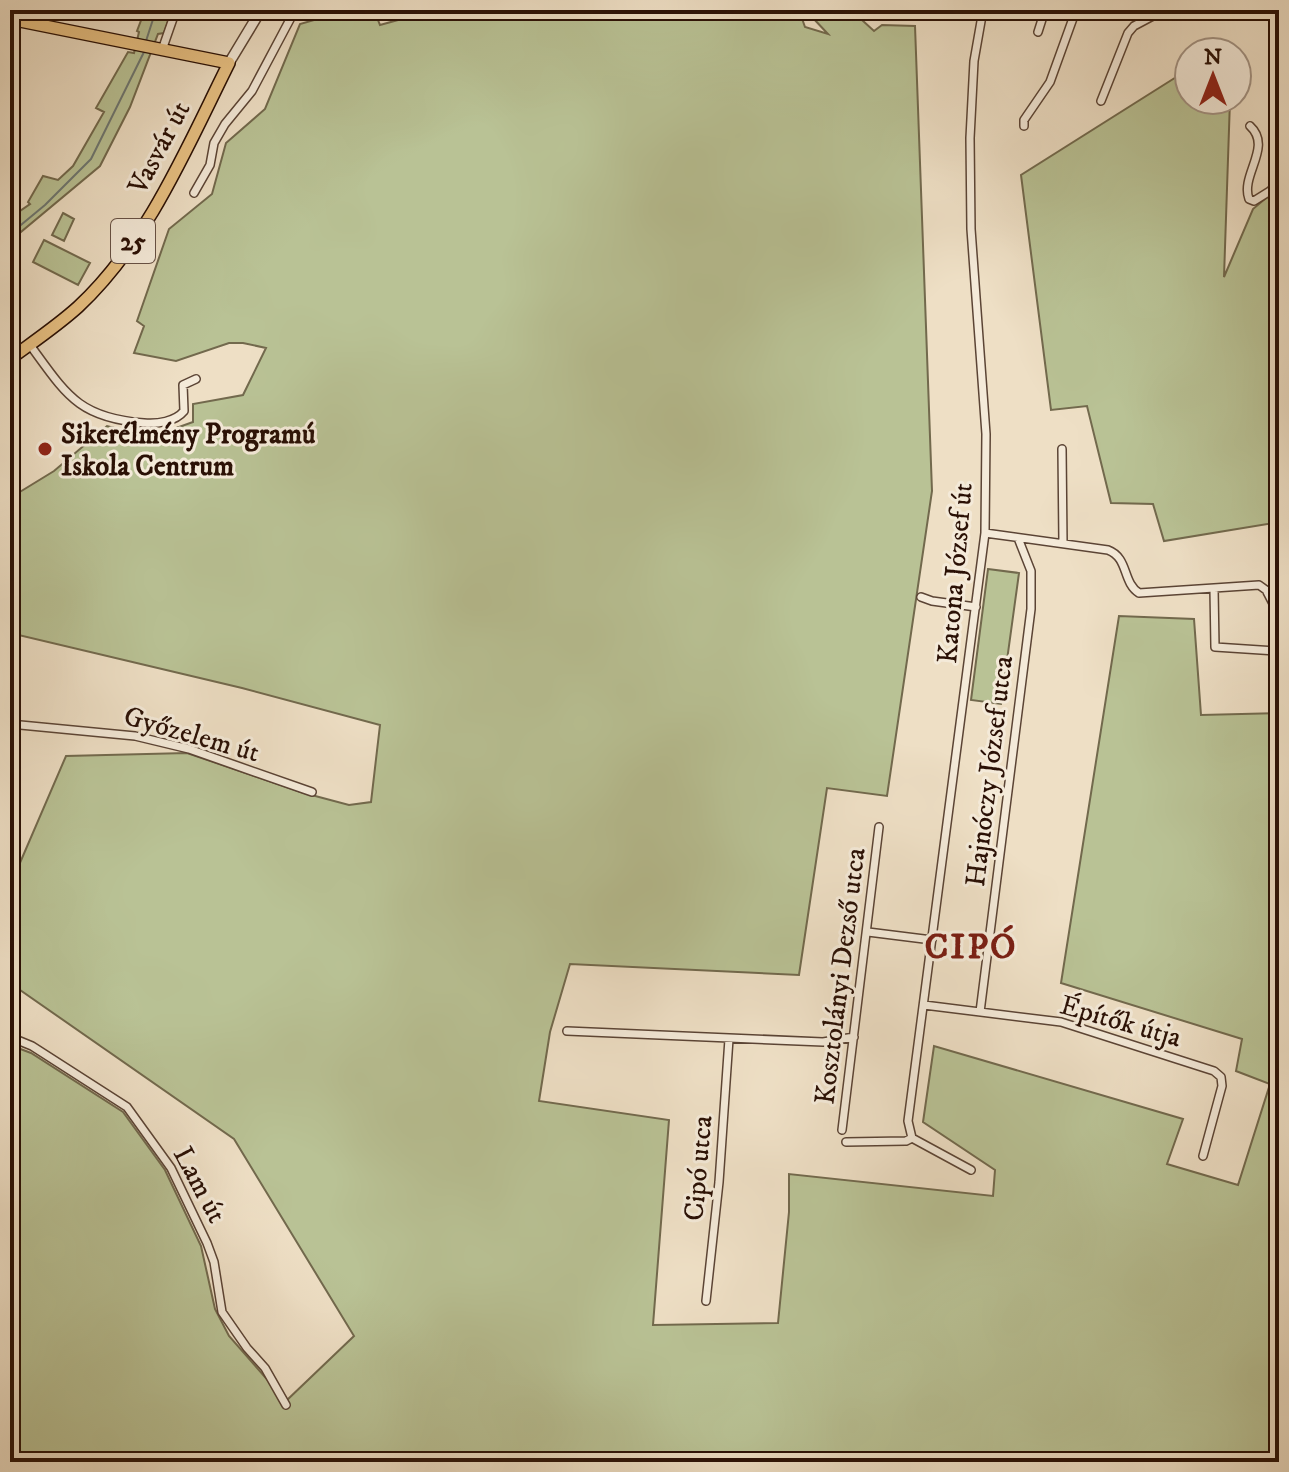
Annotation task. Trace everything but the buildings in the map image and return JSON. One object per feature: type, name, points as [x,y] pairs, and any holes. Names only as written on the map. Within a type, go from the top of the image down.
[{"type":"main road","points":[[10,19],[229,63]]},
{"type":"main road","points":[[204,58],[217,72],[214,91]]},
{"type":"main road","name":"Vasvár út","points":[[10,359],[79,306],[118,263],[161,195],[229,63]]},
{"type":"street","points":[[159,49],[176,10]]},
{"type":"street","name":"Vasvár út","points":[[229,63],[261,10]]},
{"type":"street","points":[[194,193],[210,165],[214,143],[252,91],[277,38],[295,10]]},
{"type":"street","name":"Katona József út","points":[[912,1138],[908,1121],[985,533],[986,434],[971,229],[970,138],[974,61],[983,10]]},
{"type":"street","points":[[1038,32],[1045,10]]},
{"type":"street","points":[[1024,126],[1024,120],[1050,82],[1076,10]]},
{"type":"street","points":[[1101,101],[1128,33],[1134,26],[1164,10]]},
{"type":"street","points":[[1250,126],[1257,134],[1258,152],[1248,177],[1246,192],[1249,199],[1258,199],[1279,182]]},
{"type":"street","points":[[30,345],[55,380],[86,409],[97,415],[143,423],[172,419],[184,411],[183,385],[196,379]]},
{"type":"street","points":[[1062,449],[1063,543]]},
{"type":"street","points":[[985,533],[1114,553],[1122,560],[1130,585],[1139,593],[1262,586],[1279,615]]},
{"type":"street","name":"Hajnóczy József utca","points":[[980,1012],[1031,609],[1031,571],[1018,538]]},
{"type":"street","points":[[1214,589],[1215,647],[1277,651]]},
{"type":"street","points":[[921,597],[976,607]]},
{"type":"street","name":"Győzelem út","points":[[10,724],[135,736],[189,749],[312,792]]},
{"type":"street","name":"Kosztolányi Dezső utca","points":[[842,1130],[879,827]]},
{"type":"street","points":[[868,932],[932,940]]},
{"type":"street","name":"Építők útja","points":[[924,1005],[1061,1022],[1219,1073],[1222,1086],[1203,1156]]},
{"type":"street","points":[[567,1031],[823,1042],[854,1037]]},
{"type":"street","name":"Lam út","points":[[10,1037],[32,1046],[127,1107],[171,1168],[207,1243],[214,1262],[222,1312],[265,1368],[286,1405]]},
{"type":"street","name":"Cipó utca","points":[[706,1301],[719,1182],[729,1039]]},
{"type":"street","points":[[846,1142],[906,1141],[912,1138],[971,1170]]},
{"type":"green space","points":[[145,10],[172,10],[164,33],[158,34],[130,107],[100,166],[10,241],[10,213],[14,215],[30,204],[28,202],[43,176],[58,180],[73,166],[104,112],[96,108],[128,52],[134,53],[137,31]]},
{"type":"green space","points":[[349,10],[374,10],[380,25],[398,20],[395,10],[799,10],[805,27],[828,34],[812,17],[820,10],[851,10],[874,31],[882,25],[915,26],[932,491],[887,796],[827,788],[799,975],[570,964],[550,1032],[539,1101],[669,1120],[653,1325],[778,1323],[789,1212],[789,1174],[993,1196],[995,1170],[923,1122],[934,1046],[1183,1119],[1167,1164],[1238,1185],[1270,1084],[1236,1071],[1242,1039],[1061,983],[1119,616],[1194,619],[1201,715],[1279,713],[1279,1462],[10,1462],[10,1045],[31,1053],[123,1112],[165,1170],[201,1246],[215,1309],[229,1336],[286,1401],[354,1336],[234,1139],[10,983],[10,886],[66,756],[187,753],[349,805],[371,802],[380,725],[242,688],[10,633],[10,498],[54,471],[107,426],[151,437],[193,422],[193,404],[243,395],[266,348],[229,343],[176,361],[134,353],[144,326],[137,321],[169,229],[212,194],[226,143],[265,109],[300,24]]},
{"type":"green space","points":[[1173,79],[1173,116],[1229,116],[1224,277],[1253,209],[1279,187],[1279,522],[1164,541],[1153,504],[1111,503],[1087,406],[1051,410],[1021,175]]},
{"type":"green space","points":[[63,213],[74,219],[64,241],[52,235]]},
{"type":"green space","points":[[44,240],[90,263],[78,285],[33,262]]},
{"type":"green space","points":[[988,569],[1019,573],[1001,704],[971,700]]},
{"type":"waterway","points":[[146,41],[156,10]]},
{"type":"waterway","points":[[10,234],[45,205],[91,159],[144,52]]},
{"type":"place","name":"Sikerélmény Programú Iskola Centrum","points":[[45,449]]},
{"type":"district","name":"CIPÓ","points":[[971,945]]}]
